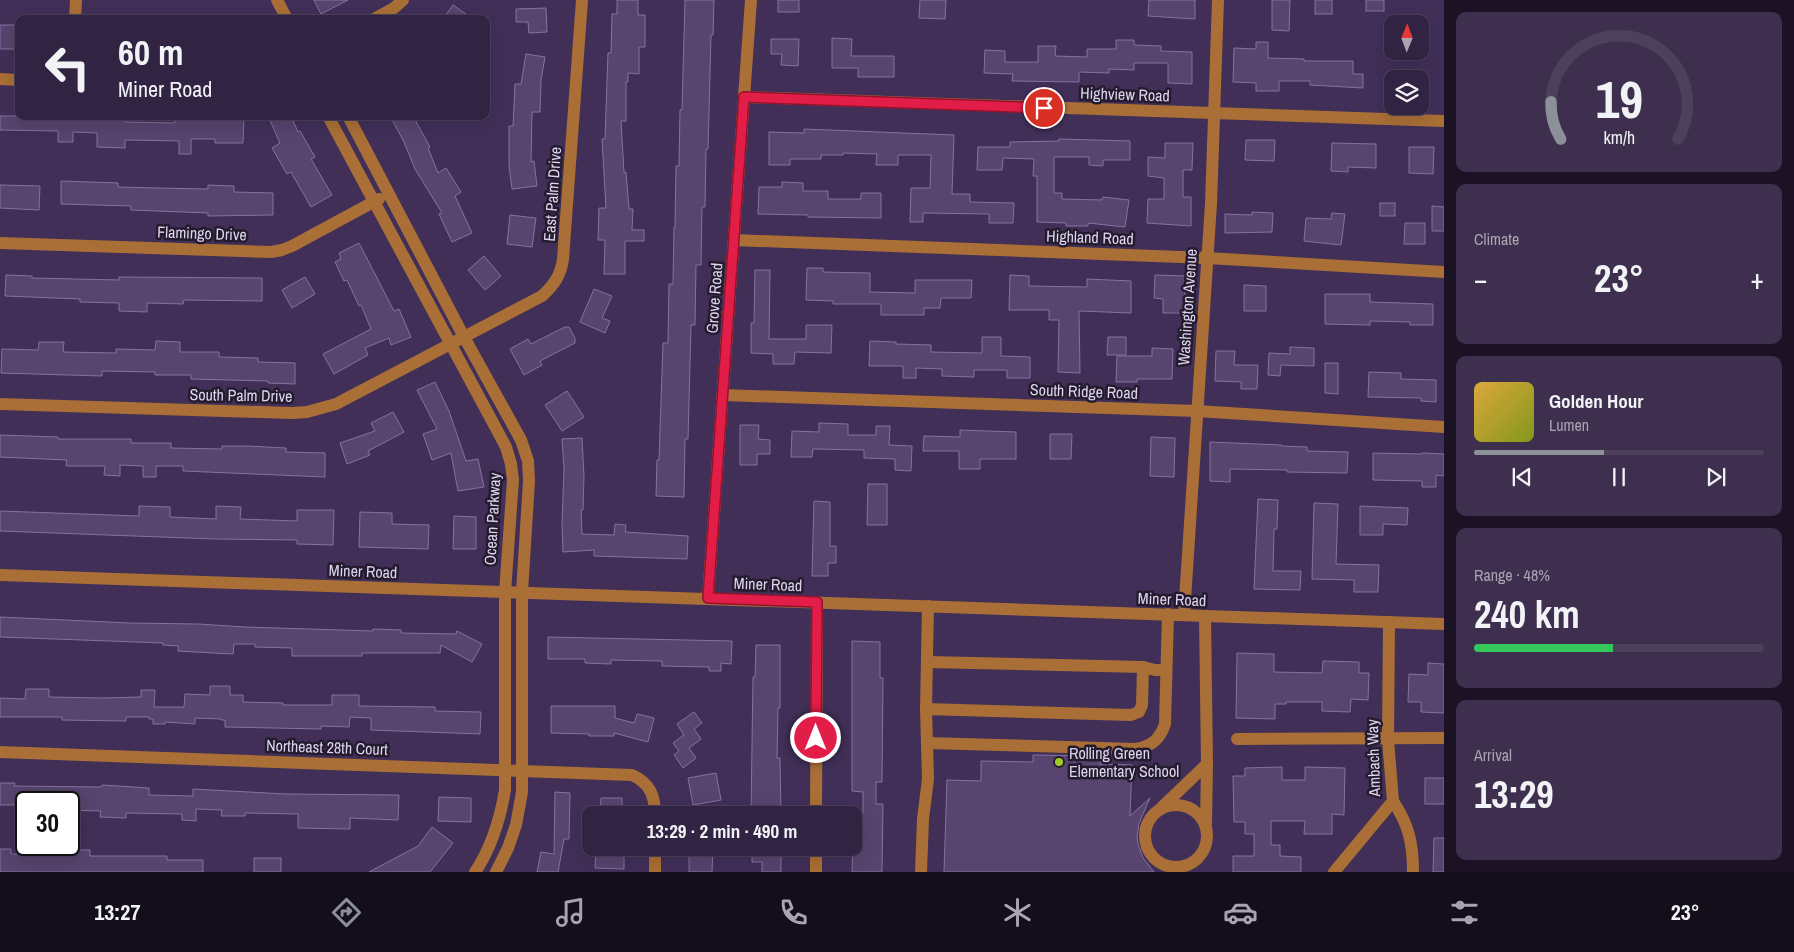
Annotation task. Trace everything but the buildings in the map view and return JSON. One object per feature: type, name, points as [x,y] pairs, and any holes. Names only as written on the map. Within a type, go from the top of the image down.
[{"type":"street","points":[[75,15],[76,0]]},
{"type":"street","points":[[277,0],[285,15]]},
{"type":"street","points":[[381,15],[403,0]]},
{"type":"street","name":"East Palm Drive","points":[[464,337],[542,296],[557,280],[562,270],[582,0]]},
{"type":"street","name":"Grove Road","points":[[708,598],[751,0]]},
{"type":"street","name":"Washington Avenue","points":[[1184,615],[1207,258],[1218,0]]},
{"type":"street","points":[[0,79],[15,80]]},
{"type":"street","name":"Highview Road","points":[[744,97],[1444,121]]},
{"type":"street","name":"Ocean Parkway","points":[[330,120],[506,447],[511,464],[513,480],[505,592],[505,790],[499,821],[492,842],[483,861],[475,872]]},
{"type":"street","points":[[350,120],[464,337],[521,440],[528,461],[530,481],[522,592],[522,792],[516,825],[508,848],[496,872]]},
{"type":"street","name":"Flamingo Drive","points":[[0,243],[271,252],[292,246],[389,193]]},
{"type":"street","name":"Highland Road","points":[[734,240],[1207,258],[1444,272]]},
{"type":"street","name":"South Palm Drive","points":[[0,404],[307,412],[336,404],[464,337]]},
{"type":"street","name":"South Ridge Road","points":[[722,395],[1197,411],[1444,427]]},
{"type":"street","name":"Miner Road","points":[[0,575],[1444,624]]},
{"type":"street","points":[[816,806],[817,602]]},
{"type":"street","points":[[921,872],[923,819],[928,779],[926,710],[928,606]]},
{"type":"street","points":[[927,743],[1136,749],[1146,747],[1158,738],[1165,724],[1168,614]]},
{"type":"street","points":[[1205,616],[1207,764],[1206,824],[1208,835],[1207,846],[1202,856],[1193,863],[1183,867],[1172,868],[1162,864],[1153,857],[1147,848],[1146,826],[1151,817],[1207,764]]},
{"type":"street","name":"Ambach Way","points":[[1334,872],[1393,801],[1388,740],[1389,622]]},
{"type":"street","points":[[927,662],[1143,667],[1166,670]]},
{"type":"street","points":[[926,710],[1131,715],[1139,712],[1142,705],[1143,667]]},
{"type":"street","points":[[1237,739],[1388,740],[1444,738]]},
{"type":"street","name":"Northeast 28th Court","points":[[0,752],[632,775],[641,779],[649,786],[654,806]]},
{"type":"street","points":[[1393,801],[1403,816],[1410,836],[1413,872]]},
{"type":"street","points":[[1160,810],[1170,805],[1187,806],[1195,810],[1206,824]]},
{"type":"street","points":[[655,856],[655,872]]},
{"type":"street","points":[[816,856],[816,872]]},
{"type":"place","name":"Rolling Green Elementary School","points":[[1059,762]]},
{"type":"route","points":[[816,738],[817,602],[708,598],[744,97],[1044,108]]}]
